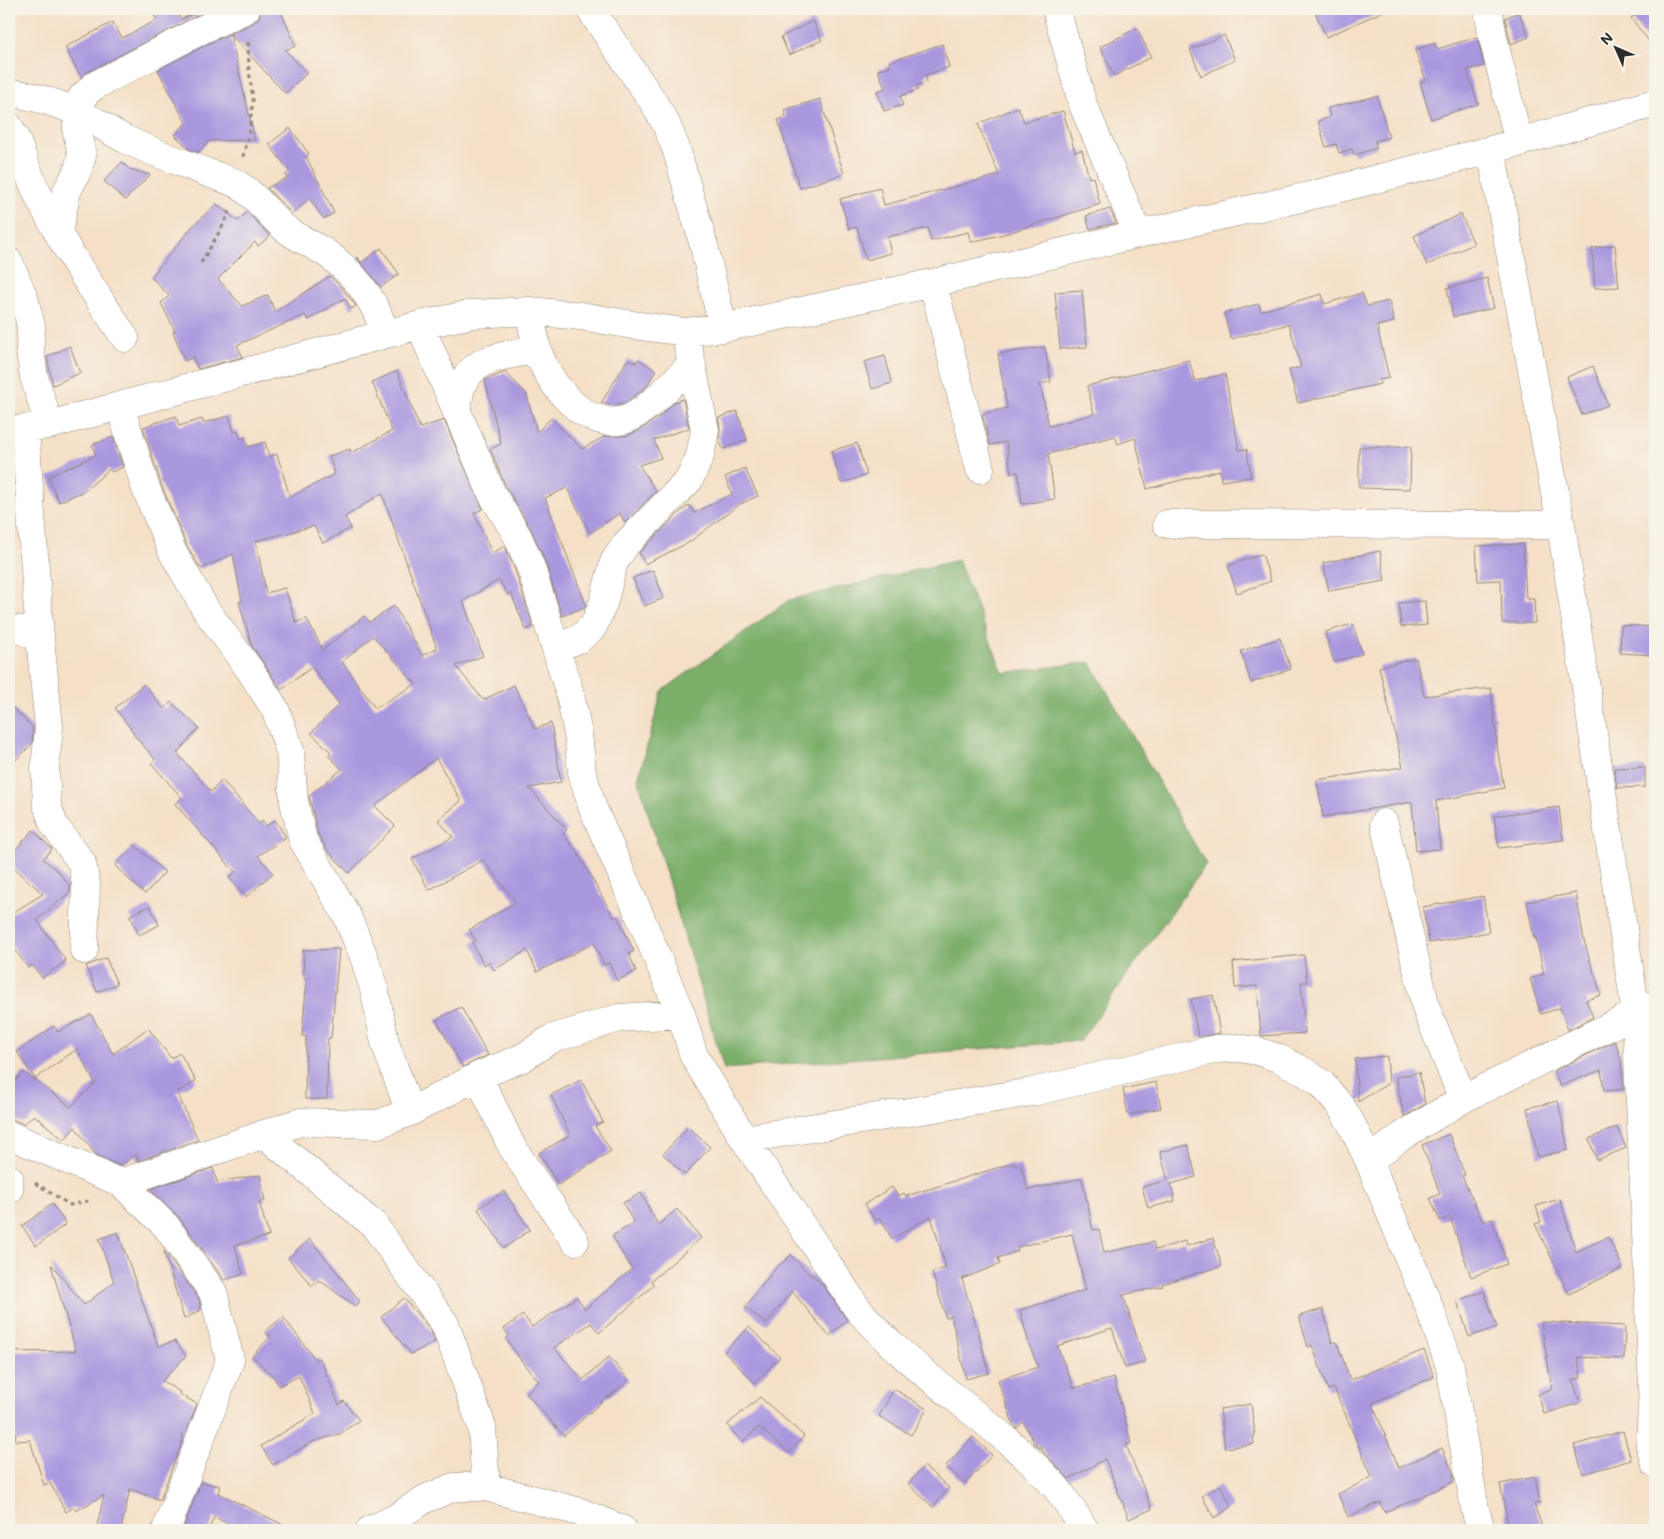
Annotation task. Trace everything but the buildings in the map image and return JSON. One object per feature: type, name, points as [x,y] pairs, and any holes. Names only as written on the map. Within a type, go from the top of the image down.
[{"type":"street","points":[[590,9],[652,100],[666,124],[676,148],[704,246],[723,328]]},
{"type":"street","points":[[1056,9],[1083,105],[1138,234]]},
{"type":"street","points":[[1488,9],[1493,38],[1519,143]]},
{"type":"street","points":[[58,233],[67,191],[77,172],[82,155],[76,133],[82,97],[94,86],[201,30],[247,22]]},
{"type":"street","points":[[9,93],[16,93],[78,112],[111,132],[136,144],[237,184],[253,196],[288,230],[323,251],[357,281],[371,298],[380,316],[385,334]]},
{"type":"street","points":[[27,429],[120,406],[385,334],[472,314],[530,311],[581,316],[685,332],[723,328],[932,283],[1305,197],[1519,143],[1655,103]]},
{"type":"street","points":[[9,127],[15,136],[40,200],[58,233],[125,338]]},
{"type":"street","points":[[1491,150],[1561,525],[1645,1009],[1653,1387],[1650,1444],[1655,1463]]},
{"type":"street","points":[[9,262],[24,298],[31,326],[30,351],[34,376],[27,429],[40,638],[49,727],[45,769],[47,805],[54,825],[82,864],[86,884],[84,950]]},
{"type":"street","points":[[932,283],[980,469]]},
{"type":"street","points":[[530,311],[537,350],[548,376],[564,396],[586,414],[604,421],[624,420],[642,411],[692,364]]},
{"type":"street","points":[[420,325],[492,494],[521,545],[531,568],[570,694],[578,734],[582,772],[592,806],[636,906],[680,1014],[694,1056],[744,1139],[856,1308],[876,1331],[1024,1455],[1054,1485],[1085,1530]]},
{"type":"street","points":[[557,647],[579,639],[593,627],[603,604],[614,562],[626,544],[689,480],[700,456],[705,430],[685,332]]},
{"type":"street","points":[[456,411],[462,386],[476,366],[489,359],[537,350]]},
{"type":"street","points":[[120,406],[146,489],[173,552],[206,610],[250,670],[275,709],[290,751],[294,802],[303,840],[347,916],[364,957],[375,992],[385,1043],[410,1112]]},
{"type":"street","points":[[1168,524],[1561,525]]},
{"type":"street","points":[[9,630],[21,630],[40,638]]},
{"type":"street","points":[[1384,823],[1426,1008],[1463,1099]]},
{"type":"street","points":[[1369,1161],[1402,1136],[1463,1099],[1645,1009]]},
{"type":"street","points":[[121,1183],[300,1122],[378,1124],[410,1112],[478,1076],[522,1058],[551,1039],[618,1018],[680,1014]]},
{"type":"street","points":[[744,1139],[1032,1092],[1217,1049],[1238,1048],[1257,1051],[1278,1058],[1305,1072],[1322,1084],[1340,1105],[1352,1125],[1369,1161],[1430,1309],[1450,1366],[1475,1509],[1481,1530]]},
{"type":"street","points":[[478,1076],[512,1147],[575,1241]]},
{"type":"street","points":[[264,1134],[374,1225],[445,1324],[482,1428],[486,1487]]},
{"type":"street","points":[[9,1135],[121,1183],[166,1226],[213,1292],[230,1360],[166,1530]]},
{"type":"street","points":[[9,1178],[9,1190]]},
{"type":"street","points":[[370,1530],[394,1519],[425,1499],[454,1487],[486,1487],[580,1512],[623,1530]]},
{"type":"path","points":[[201,263],[225,222],[237,184],[249,132],[253,100],[249,70],[247,22]]},
{"type":"green space","points":[[958,560],[1003,673],[1090,662],[1206,864],[1080,1041],[724,1069],[638,779],[662,691],[789,600]]}]
